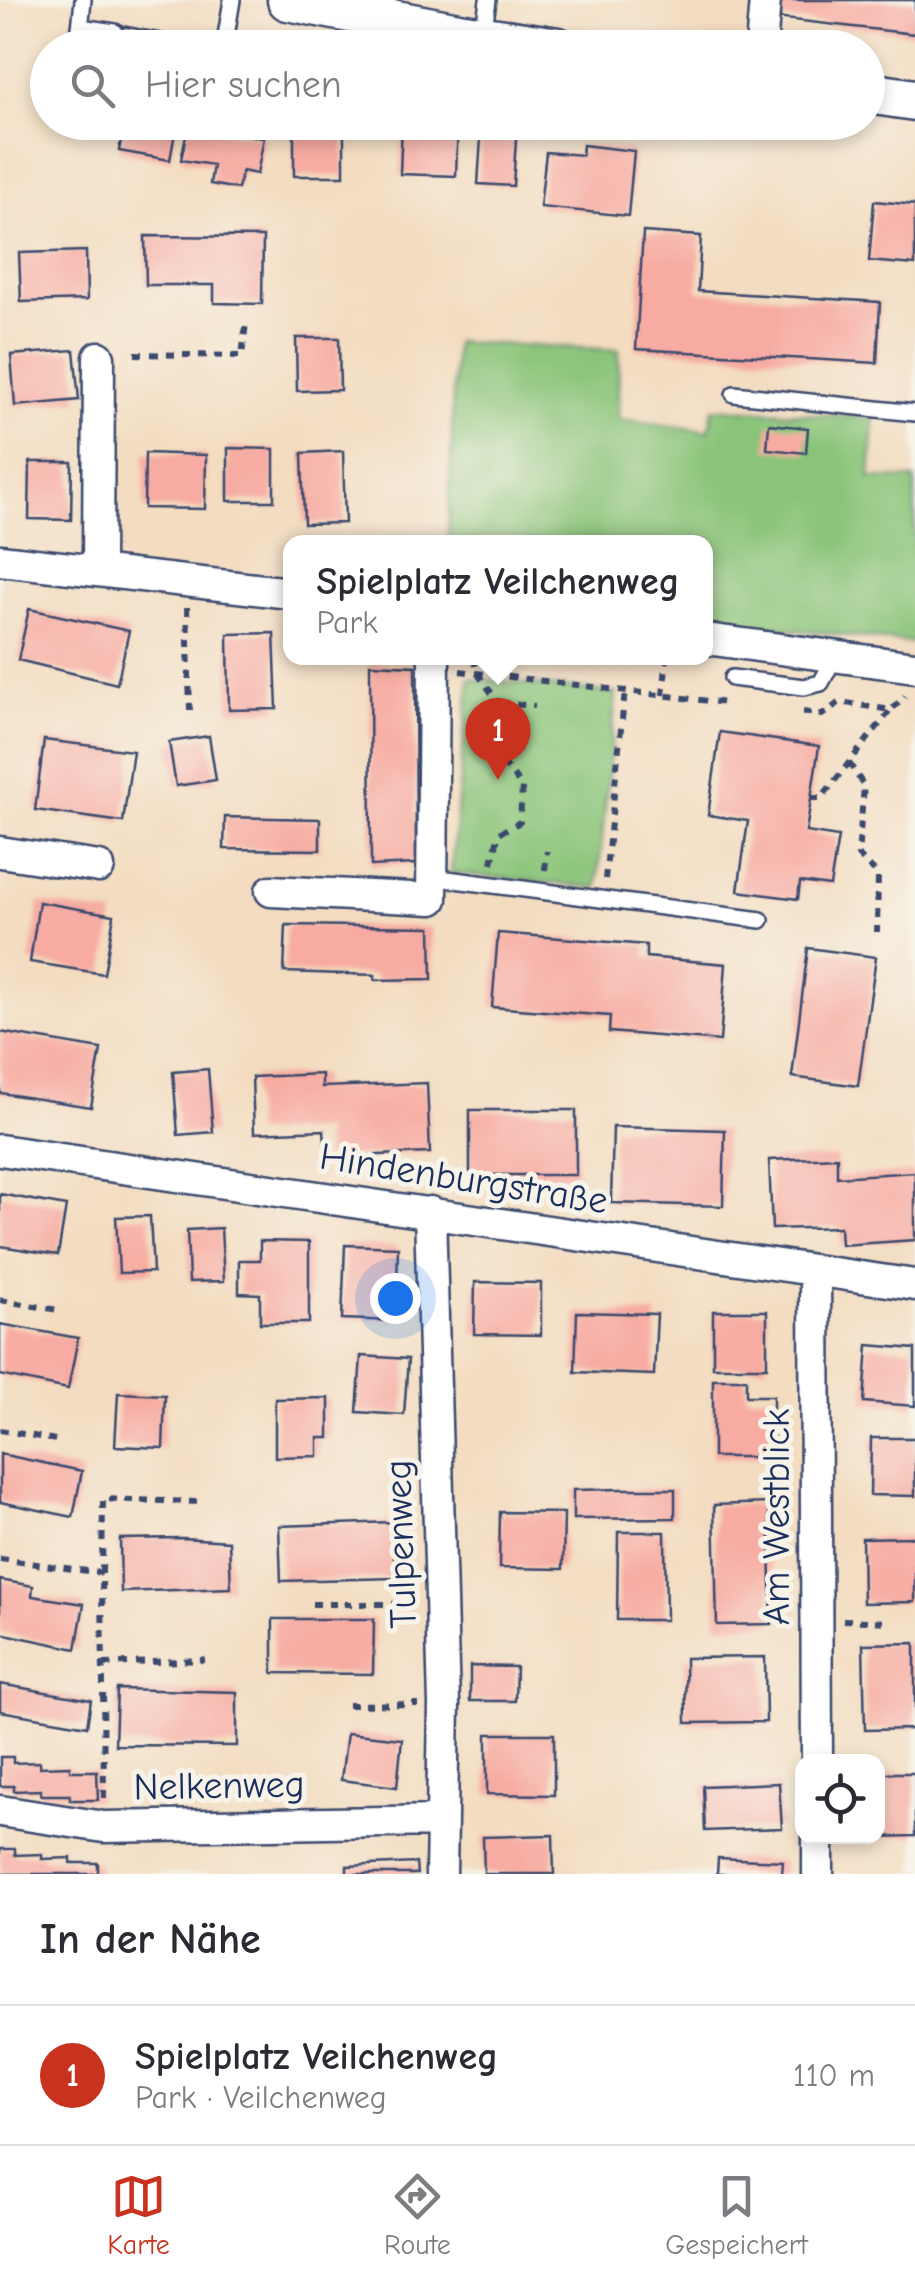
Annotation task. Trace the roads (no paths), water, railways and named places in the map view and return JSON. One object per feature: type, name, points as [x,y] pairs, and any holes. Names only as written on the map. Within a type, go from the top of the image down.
[{"type":"main road","points":[[288,0],[486,18],[515,30]]},
{"type":"main road","points":[[885,96],[915,100]]},
{"type":"street","points":[[762,30],[765,0]]},
{"type":"street","points":[[98,571],[99,356]]},
{"type":"street","points":[[0,560],[283,592]]},
{"type":"street","points":[[713,641],[834,656],[914,678]]},
{"type":"street","points":[[271,891],[432,899],[434,665]]},
{"type":"street","points":[[0,852],[98,868]]},
{"type":"street","name":"Hindenburgstraße","points":[[0,1150],[915,1285]]},
{"type":"street","name":"Tulpenweg","points":[[430,1212],[444,1704],[441,1874]]},
{"type":"street","name":"Am Westblick","points":[[815,1273],[817,1754]]},
{"type":"street","name":"Nelkenweg","points":[[0,1812],[104,1827],[441,1821]]},
{"type":"street","points":[[818,1844],[818,1874]]},
{"type":"lane","points":[[80,30],[83,0]]},
{"type":"lane","points":[[227,30],[232,0]]},
{"type":"lane","points":[[80,26],[103,30]]},
{"type":"lane","points":[[734,394],[915,413]]},
{"type":"lane","points":[[732,678],[804,687],[821,684],[834,656]]},
{"type":"lane","points":[[432,877],[761,920]]},
{"type":"place","name":"Spielplatz Veilchenweg","points":[[498,780]]}]
